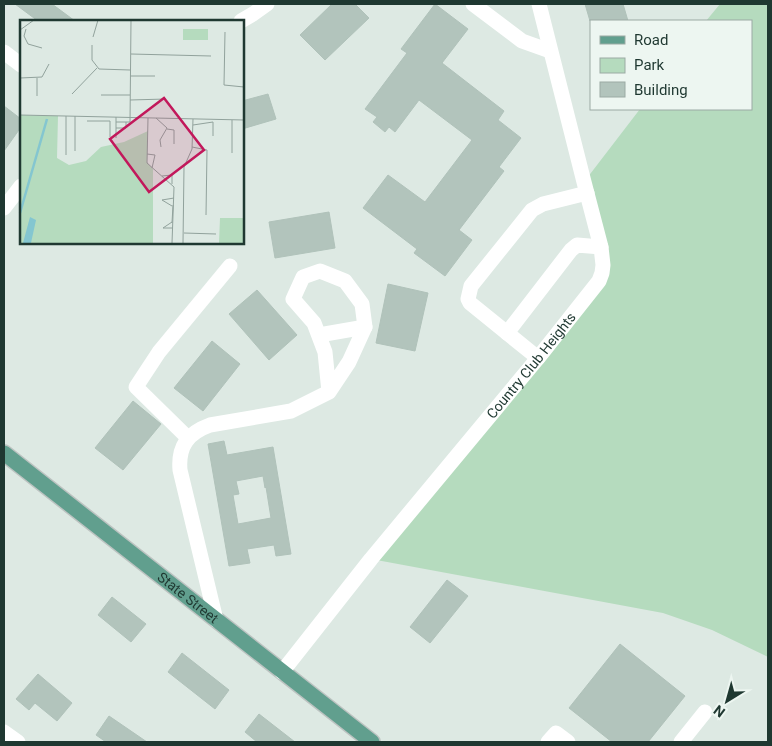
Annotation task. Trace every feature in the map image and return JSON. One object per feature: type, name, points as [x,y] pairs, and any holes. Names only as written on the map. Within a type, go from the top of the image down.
[{"type":"main road","name":"State Street","points":[[4,453],[372,742]]},
{"type":"street","points":[[243,20],[267,4]]},
{"type":"street","points":[[473,4],[522,41],[550,51]]},
{"type":"street","name":"Country Club Heights","points":[[282,672],[371,559],[538,358],[598,281],[602,273],[604,265],[601,247],[539,4]]},
{"type":"street","points":[[4,52],[20,64]]},
{"type":"street","points":[[4,208],[20,187]]},
{"type":"street","points":[[538,358],[470,303],[468,299],[471,286],[532,210],[542,204],[587,193]]},
{"type":"street","points":[[507,333],[571,250],[578,246],[601,247]]},
{"type":"street","points":[[188,438],[136,387],[159,352],[230,266]]},
{"type":"street","points":[[216,620],[180,470],[181,450],[188,438],[201,428],[291,411],[329,392],[349,362],[365,327],[362,304],[345,281],[320,272],[303,276],[293,299],[314,323],[319,335],[325,352],[329,392]]},
{"type":"street","points":[[319,335],[365,327]]},
{"type":"street","points":[[681,742],[705,712]]},
{"type":"street","points":[[4,732],[18,742]]},
{"type":"street","points":[[548,742],[556,733],[568,742]]},
{"type":"green space","points":[[720,4],[768,4],[768,657],[712,630],[663,613],[371,559],[599,281],[584,182],[639,110],[752,110],[752,20],[707,20]]},
{"type":"building","points":[[15,4],[52,4],[74,20],[37,20]]},
{"type":"building","points":[[332,4],[355,4],[369,18],[325,60],[300,35]]},
{"type":"building","points":[[435,4],[468,29],[442,63],[504,111],[498,120],[521,138],[499,167],[504,171],[459,230],[472,240],[445,276],[414,253],[417,249],[363,208],[388,175],[425,202],[472,140],[419,100],[395,132],[389,127],[385,132],[373,122],[377,117],[365,109],[407,53],[401,49]]},
{"type":"building","points":[[585,4],[623,4],[628,20],[590,20]]},
{"type":"building","points":[[268,94],[276,119],[244,128],[244,100]]},
{"type":"building","points":[[4,106],[20,118],[20,128],[4,151]]},
{"type":"building","points":[[329,212],[335,248],[275,258],[269,222]]},
{"type":"building","points":[[388,284],[428,293],[415,351],[376,343]]},
{"type":"building","points":[[257,290],[297,335],[269,360],[229,314]]},
{"type":"building","points":[[212,341],[240,364],[203,411],[174,388]]},
{"type":"building","points":[[133,401],[161,424],[123,470],[95,448]]},
{"type":"building","points":[[224,441],[227,455],[273,447],[291,554],[276,556],[274,545],[247,549],[250,563],[229,566],[208,444]],"holes":[[[263,476],[271,518],[238,524],[233,495],[239,494],[236,481]]]},
{"type":"building","points":[[447,580],[468,596],[430,643],[410,627]]},
{"type":"building","points":[[112,597],[146,624],[131,642],[98,615]]},
{"type":"building","points":[[620,644],[685,696],[648,742],[612,742],[569,708]]},
{"type":"building","points":[[182,653],[229,690],[215,709],[168,672]]},
{"type":"building","points":[[38,674],[72,703],[57,721],[35,703],[29,710],[16,699]]},
{"type":"building","points":[[259,714],[295,742],[257,742],[245,732]]},
{"type":"building","points":[[109,716],[147,742],[106,742],[96,735]]}]
